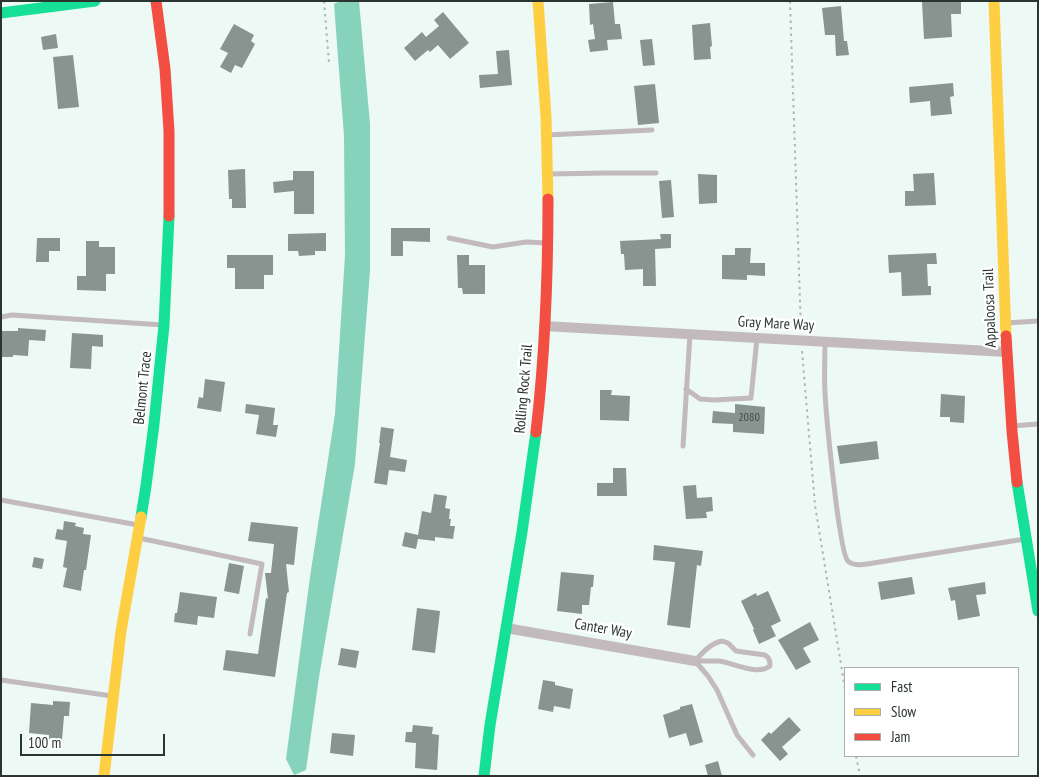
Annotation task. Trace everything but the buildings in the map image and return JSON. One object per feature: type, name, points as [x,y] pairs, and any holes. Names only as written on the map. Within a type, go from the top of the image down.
[{"type":"street","points":[[1,13],[95,1]]},
{"type":"street","name":"Belmont Trace","points":[[104,776],[121,631],[154,424],[164,325],[170,199],[165,69],[156,1]]},
{"type":"street","name":"Rolling Rock Trail","points":[[484,776],[490,715],[521,542],[532,465],[544,326],[547,174],[538,1]]},
{"type":"street","name":"Appaloosa Trail","points":[[994,1],[1011,426],[1017,480],[1038,611]]},
{"type":"street","name":"Gray Mare Way","points":[[544,326],[1007,352]]},
{"type":"street","name":"Canter Way","points":[[506,628],[694,661]]},
{"type":"lane","points":[[546,135],[652,130]]},
{"type":"lane","points":[[547,174],[656,173]]},
{"type":"lane","points":[[450,238],[492,246],[526,242],[547,243]]},
{"type":"lane","points":[[1,317],[12,315],[164,325]]},
{"type":"lane","points":[[1006,323],[1038,321]]},
{"type":"lane","points":[[683,446],[690,334]]},
{"type":"lane","points":[[686,389],[700,399],[751,398],[757,338]]},
{"type":"lane","points":[[825,342],[825,392],[831,461],[842,543],[845,557],[848,561],[859,565],[867,564],[1026,538]]},
{"type":"lane","points":[[1011,426],[1038,424]]},
{"type":"lane","points":[[1,500],[139,525]]},
{"type":"lane","points":[[136,537],[262,564],[250,634]]},
{"type":"lane","points":[[722,641],[728,643],[736,650],[764,655],[770,661],[770,666],[754,670],[721,661],[694,661],[709,648],[722,641]]},
{"type":"lane","points":[[694,661],[708,676],[717,690],[737,735],[753,755]]},
{"type":"lane","points":[[1,680],[113,696]]},
{"type":"path","points":[[324,1],[329,63]]},
{"type":"path","points":[[856,757],[860,776]]},
{"type":"shaded area","points":[[340,1],[359,1],[370,124],[370,271],[355,464],[319,677],[306,770],[294,775],[286,759],[310,577],[335,414],[345,255],[344,136],[334,4]]},
{"type":"traffic: fast","points":[[1,13],[95,1]]},
{"type":"traffic: fast","points":[[141,517],[154,424],[164,325],[169,216]]},
{"type":"traffic: fast","points":[[484,776],[490,725],[522,532],[536,432]]},
{"type":"traffic: fast","points":[[1017,482],[1038,611]]},
{"type":"traffic: slow","points":[[538,1],[546,117],[548,199]]},
{"type":"traffic: slow","points":[[994,1],[1006,336]]},
{"type":"traffic: slow","points":[[104,776],[121,631],[141,517]]},
{"type":"traffic: jam","points":[[156,1],[165,69],[169,131],[169,216]]},
{"type":"traffic: jam","points":[[536,432],[545,316],[548,199]]},
{"type":"traffic: jam","points":[[1006,336],[1017,482]]}]
